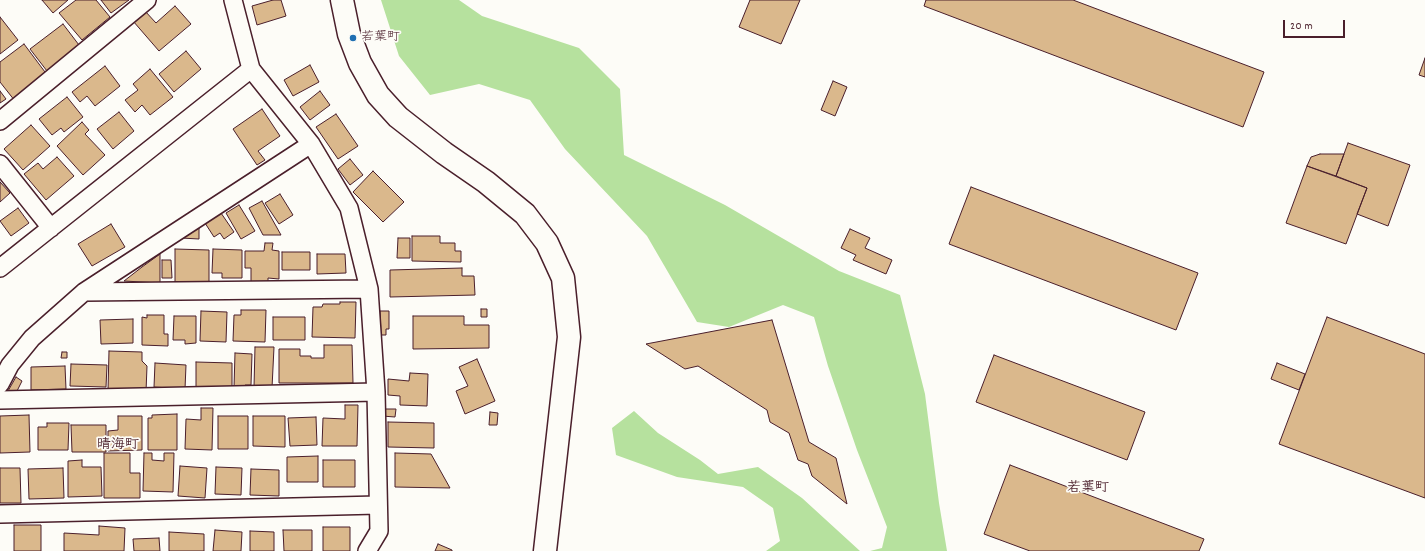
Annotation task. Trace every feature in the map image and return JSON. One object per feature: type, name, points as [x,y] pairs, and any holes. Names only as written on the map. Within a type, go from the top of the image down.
[{"type":"street","points":[[0,121],[147,0]]},
{"type":"street","points":[[233,0],[251,69],[311,144],[349,208],[369,289],[376,392],[379,531],[367,551]]},
{"type":"street","points":[[342,0],[349,34],[360,64],[378,95],[398,117],[444,153],[486,182],[525,214],[547,243],[563,278],[568,337],[545,551]]},
{"type":"street","points":[[0,268],[251,69]]},
{"type":"street","points":[[0,384],[10,365],[32,338],[84,292],[311,144]]},
{"type":"street","points":[[0,164],[51,228]]},
{"type":"street","points":[[84,292],[369,289]]},
{"type":"street","points":[[0,400],[376,392]]},
{"type":"street","points":[[0,514],[378,505]]},
{"type":"green space","points":[[381,0],[459,0],[482,16],[579,48],[620,89],[624,155],[725,205],[839,271],[900,295],[925,394],[939,503],[947,551],[870,551],[882,548],[887,527],[857,450],[828,366],[814,317],[783,305],[729,327],[697,322],[647,236],[565,149],[530,100],[479,84],[430,95],[399,56]]},
{"type":"green space","points":[[634,411],[658,433],[700,460],[718,474],[758,467],[802,498],[860,551],[766,551],[780,541],[773,508],[743,487],[677,477],[616,455],[612,428]]},
{"type":"building","points":[[42,0],[68,0],[53,13]]},
{"type":"building","points":[[76,0],[96,0],[110,17],[82,40],[59,13]]},
{"type":"building","points":[[101,0],[129,0],[111,13]]},
{"type":"building","points":[[273,0],[281,0],[286,16],[257,25],[252,6]]},
{"type":"building","points":[[750,0],[800,0],[781,44],[739,27]]},
{"type":"building","points":[[926,0],[1073,0],[1264,72],[1243,127],[924,6]]},
{"type":"building","points":[[175,6],[191,24],[159,51],[133,21],[145,11],[156,23]]},
{"type":"building","points":[[0,17],[18,40],[0,54]]},
{"type":"building","points":[[63,24],[79,45],[47,71],[30,49]]},
{"type":"building","points":[[24,44],[48,76],[15,101],[0,82],[0,62]]},
{"type":"building","points":[[186,51],[201,69],[174,92],[159,74]]},
{"type":"building","points":[[1425,58],[1425,77],[1419,75]]},
{"type":"building","points":[[310,65],[319,82],[293,96],[284,80]]},
{"type":"building","points":[[105,66],[120,86],[95,106],[87,96],[80,102],[72,92]]},
{"type":"building","points":[[150,69],[173,97],[150,115],[142,105],[135,112],[125,100],[138,90],[133,84]]},
{"type":"building","points":[[833,81],[847,87],[835,116],[821,110]]},
{"type":"building","points":[[0,91],[6,99],[0,103]]},
{"type":"building","points":[[320,91],[330,105],[310,120],[300,107]]},
{"type":"building","points":[[67,97],[83,117],[64,132],[61,128],[52,135],[39,119]]},
{"type":"building","points":[[262,109],[280,136],[258,151],[265,160],[257,165],[233,129]]},
{"type":"building","points":[[119,112],[134,131],[113,149],[97,129]]},
{"type":"building","points":[[336,114],[358,146],[338,159],[316,127]]},
{"type":"building","points":[[82,122],[89,130],[85,134],[105,155],[83,175],[57,146]]},
{"type":"building","points":[[31,125],[50,146],[23,170],[4,149]]},
{"type":"building","points":[[1348,143],[1410,165],[1388,226],[1357,214],[1367,188],[1336,176]]},
{"type":"building","points":[[1320,154],[1344,154],[1336,176],[1307,166],[1311,157]]},
{"type":"building","points":[[57,157],[74,176],[46,200],[24,174],[38,163],[43,169]]},
{"type":"building","points":[[350,159],[363,175],[350,185],[338,169]]},
{"type":"building","points":[[1307,166],[1367,188],[1346,244],[1286,223]]},
{"type":"building","points":[[373,171],[404,202],[383,222],[353,192]]},
{"type":"building","points":[[0,182],[10,193],[0,202]]},
{"type":"building","points":[[971,187],[1198,273],[1176,330],[949,244]]},
{"type":"building","points":[[280,194],[293,215],[279,224],[265,203]]},
{"type":"building","points":[[262,201],[281,235],[263,235],[249,208]]},
{"type":"building","points":[[239,205],[255,231],[241,239],[226,213]]},
{"type":"building","points":[[18,208],[29,223],[11,236],[0,221]]},
{"type":"building","points":[[221,213],[234,232],[224,239],[220,233],[214,237],[205,223]]},
{"type":"building","points":[[111,224],[125,247],[92,266],[78,244]]},
{"type":"building","points":[[199,228],[199,239],[181,238]]},
{"type":"building","points":[[850,229],[870,238],[865,248],[892,260],[886,274],[853,260],[856,255],[841,248]]},
{"type":"building","points":[[412,236],[440,236],[440,243],[455,243],[455,251],[461,251],[461,262],[412,261]]},
{"type":"building","points":[[398,238],[410,238],[410,258],[397,258]]},
{"type":"building","points":[[265,243],[273,243],[272,250],[279,251],[279,279],[268,278],[268,282],[251,282],[251,268],[245,268],[245,251],[264,251]]},
{"type":"building","points":[[175,249],[209,250],[209,283],[175,282]]},
{"type":"building","points":[[213,249],[242,250],[242,278],[222,278],[222,273],[212,273]]},
{"type":"building","points":[[282,252],[310,252],[310,270],[282,270]]},
{"type":"building","points":[[160,254],[160,283],[124,281],[142,267]]},
{"type":"building","points":[[317,254],[345,254],[346,273],[317,274]]},
{"type":"building","points":[[162,260],[171,260],[172,278],[162,278]]},
{"type":"building","points":[[462,268],[462,276],[474,276],[475,295],[390,297],[390,270]]},
{"type":"building","points":[[340,302],[356,302],[355,338],[312,337],[313,307],[322,307],[323,304],[340,304]]},
{"type":"building","points":[[481,309],[487,309],[487,317],[481,317]]},
{"type":"building","points":[[241,310],[266,310],[265,342],[233,341],[234,315],[241,315]]},
{"type":"building","points":[[201,311],[227,312],[226,342],[200,341]]},
{"type":"building","points":[[380,311],[389,311],[389,329],[386,329],[386,335],[381,335]]},
{"type":"building","points":[[147,315],[164,315],[164,334],[168,334],[168,346],[142,345],[142,317],[147,318]]},
{"type":"building","points":[[174,316],[196,316],[196,343],[185,344],[185,340],[173,340]]},
{"type":"building","points":[[413,316],[464,316],[464,325],[489,325],[489,348],[413,349]]},
{"type":"building","points":[[273,317],[305,317],[305,340],[273,340]]},
{"type":"building","points":[[1327,317],[1425,354],[1425,498],[1279,444]]},
{"type":"building","points":[[133,319],[133,343],[101,344],[100,320]]},
{"type":"building","points":[[772,320],[809,442],[836,458],[847,504],[812,476],[808,464],[798,460],[789,433],[770,422],[767,410],[698,366],[685,369],[646,344]]},
{"type":"building","points":[[324,345],[352,345],[353,383],[279,383],[279,349],[300,349],[300,356],[324,358]]},
{"type":"building","points":[[255,347],[274,347],[272,388],[254,387]]},
{"type":"building","points":[[109,351],[142,352],[142,361],[147,366],[146,392],[108,391]]},
{"type":"building","points":[[62,352],[67,352],[67,358],[61,358]]},
{"type":"building","points":[[235,353],[252,354],[251,385],[245,385],[245,389],[234,388]]},
{"type":"building","points":[[994,355],[1145,412],[1127,460],[976,402]]},
{"type":"building","points":[[477,359],[495,401],[465,414],[456,391],[468,386],[459,367]]},
{"type":"building","points":[[196,362],[232,363],[232,387],[196,387]]},
{"type":"building","points":[[155,363],[186,365],[185,389],[154,387]]},
{"type":"building","points":[[1277,363],[1305,374],[1299,390],[1271,379]]},
{"type":"building","points":[[71,364],[107,365],[106,387],[70,386]]},
{"type":"building","points":[[65,366],[66,389],[31,390],[31,367]]},
{"type":"building","points":[[410,373],[428,374],[427,406],[400,405],[400,396],[388,395],[388,379],[409,381]]},
{"type":"building","points":[[16,377],[22,381],[15,395],[8,391]]},
{"type":"building","points":[[345,405],[358,405],[357,446],[322,446],[323,418],[345,419]]},
{"type":"building","points":[[201,408],[213,408],[212,450],[185,449],[186,419],[201,420]]},
{"type":"building","points":[[382,409],[396,409],[395,417],[382,416]]},
{"type":"building","points":[[490,412],[498,413],[497,425],[489,425]]},
{"type":"building","points":[[177,414],[177,450],[148,450],[148,418],[152,418],[152,415]]},
{"type":"building","points":[[29,415],[30,452],[0,453],[0,416]]},
{"type":"building","points":[[118,416],[142,416],[142,450],[108,451],[108,431],[118,430]]},
{"type":"building","points":[[218,416],[248,416],[248,449],[218,449]]},
{"type":"building","points":[[253,416],[285,416],[285,447],[253,446]]},
{"type":"building","points":[[316,417],[317,445],[290,446],[288,418]]},
{"type":"building","points":[[388,422],[434,423],[434,448],[388,447]]},
{"type":"building","points":[[47,423],[69,423],[68,450],[38,450],[38,427],[47,427]]},
{"type":"building","points":[[71,425],[106,425],[106,452],[72,452]]},
{"type":"building","points":[[104,453],[130,453],[130,473],[140,473],[140,498],[104,498]]},
{"type":"building","points":[[144,453],[152,453],[152,460],[164,461],[164,453],[174,453],[173,492],[143,491]]},
{"type":"building","points":[[395,453],[431,454],[450,488],[395,487]]},
{"type":"building","points":[[318,456],[318,482],[287,482],[287,457]]},
{"type":"building","points":[[82,460],[82,467],[101,467],[102,496],[68,497],[68,461]]},
{"type":"building","points":[[323,460],[355,460],[355,487],[323,487]]},
{"type":"building","points":[[1010,465],[1204,539],[1199,551],[1030,551],[984,534]]},
{"type":"building","points":[[180,466],[207,468],[205,498],[178,496]]},
{"type":"building","points":[[216,467],[242,468],[241,495],[215,494]]},
{"type":"building","points":[[0,468],[20,468],[21,503],[0,503]]},
{"type":"building","points":[[63,468],[64,498],[29,499],[28,469]]},
{"type":"building","points":[[251,469],[279,470],[279,496],[250,495]]},
{"type":"building","points":[[14,525],[41,525],[41,551],[14,551]]},
{"type":"building","points":[[99,526],[125,528],[124,551],[64,551],[64,533],[99,535]]},
{"type":"building","points":[[323,527],[350,527],[350,551],[323,551]]},
{"type":"building","points":[[215,530],[242,532],[241,551],[213,551]]},
{"type":"building","points":[[283,530],[312,530],[312,551],[284,551]]},
{"type":"building","points":[[250,531],[274,532],[274,551],[250,551]]},
{"type":"building","points":[[169,532],[204,534],[204,551],[169,551]]},
{"type":"building","points":[[159,538],[160,551],[134,551],[133,539]]},
{"type":"building","points":[[438,544],[452,550],[452,551],[435,551]]},
{"type":"place","name":"若葉町","points":[[353,38]]},
{"type":"district","name":"晴海町","points":[[118,446]]},
{"type":"district","name":"若葉町","points":[[1088,489]]}]
